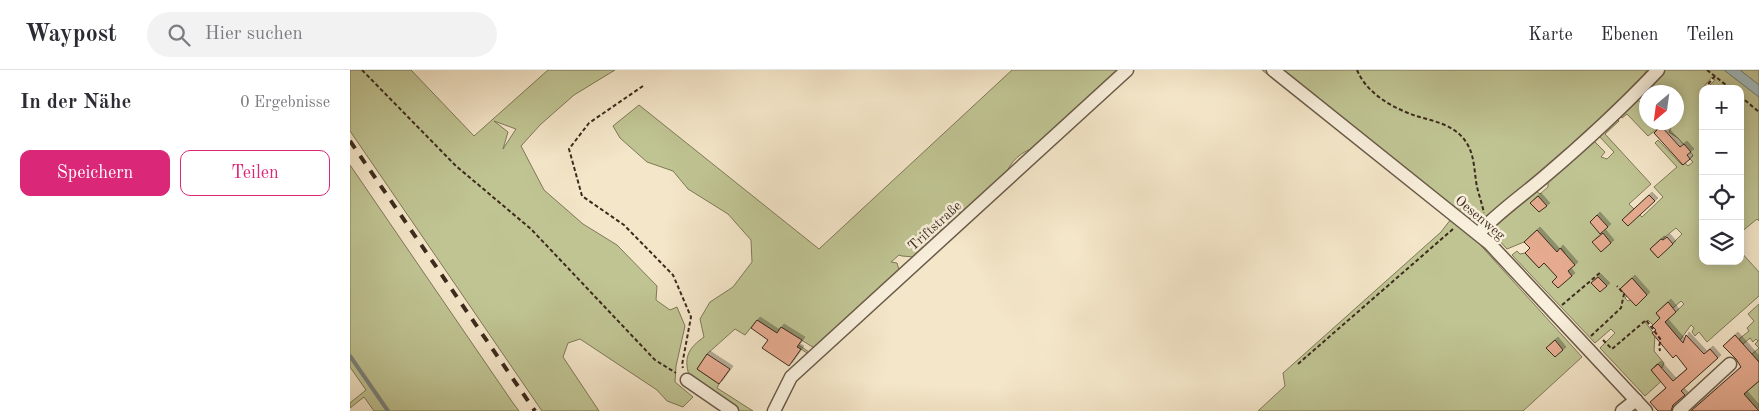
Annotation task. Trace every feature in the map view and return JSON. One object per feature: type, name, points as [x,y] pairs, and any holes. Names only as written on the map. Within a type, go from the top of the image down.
[{"type":"street","name":"Triftstraße","points":[[774,411],[790,377],[1127,70]]},
{"type":"street","name":"Oesenweg","points":[[1274,70],[1478,234],[1503,257],[1646,411]]},
{"type":"street","points":[[1478,234],[1616,113],[1658,70]]},
{"type":"street","points":[[1679,411],[1730,364]]},
{"type":"street","points":[[687,380],[732,411]]},
{"type":"street","points":[[1622,411],[1636,400]]},
{"type":"path","points":[[362,70],[456,166],[531,229],[655,360],[687,380]]},
{"type":"path","points":[[1357,70],[1370,90],[1394,107],[1440,123],[1453,130],[1466,142],[1472,155],[1477,186],[1487,225]]},
{"type":"path","points":[[1707,70],[1726,85]]},
{"type":"path","points":[[1707,85],[1715,76]]},
{"type":"path","points":[[643,86],[589,123],[569,149],[582,196],[624,225],[673,275],[691,317],[682,364],[687,380]]},
{"type":"path","points":[[1744,99],[1759,112]]},
{"type":"path","points":[[1298,364],[1462,222]]},
{"type":"path","points":[[1559,308],[1601,272]]},
{"type":"path","points":[[1588,339],[1621,308],[1624,294],[1617,286]]},
{"type":"path","points":[[1603,340],[1612,349],[1646,320],[1661,340],[1660,351]]},
{"type":"green space","points":[[350,70],[411,70],[474,136],[548,70],[615,70],[574,95],[540,125],[521,146],[544,190],[583,224],[617,245],[657,286],[656,300],[670,310],[677,307],[685,326],[676,366],[675,382],[693,397],[683,407],[667,401],[657,390],[580,339],[568,343],[563,357],[599,411],[542,411],[350,131]],"holes":[[[494,121],[516,129],[503,149],[508,132]]]},
{"type":"green space","points":[[1012,70],[1122,70],[1038,147],[1027,151],[1017,158],[1010,166],[1005,177],[914,257],[899,255],[891,262],[897,263],[899,270],[817,349],[781,327],[778,331],[812,354],[810,355],[757,320],[745,335],[735,329],[707,354],[697,369],[719,384],[717,388],[753,411],[738,411],[689,375],[687,357],[695,344],[704,337],[700,319],[710,302],[733,287],[752,262],[751,240],[728,214],[688,189],[673,171],[647,162],[620,138],[613,126],[639,105],[819,249]]},
{"type":"green space","points":[[1262,70],[1647,70],[1637,84],[1605,117],[1511,202],[1482,218],[1452,219],[1473,237],[1582,357],[1523,411],[1258,411],[1285,386],[1283,373],[1441,232],[1451,219]]},
{"type":"green space","points":[[1664,70],[1724,70],[1743,85],[1710,85],[1715,80],[1712,77],[1705,85],[1699,85],[1699,265],[1744,265],[1744,255],[1759,272],[1759,296],[1707,342],[1699,332],[1695,336],[1692,332],[1694,328],[1691,325],[1680,340],[1665,322],[1684,304],[1681,301],[1673,308],[1668,303],[1656,313],[1660,318],[1653,325],[1648,320],[1645,322],[1655,335],[1654,351],[1664,363],[1662,368],[1657,364],[1651,370],[1659,379],[1667,376],[1645,396],[1600,348],[1615,333],[1611,329],[1595,343],[1512,255],[1517,251],[1520,254],[1525,253],[1539,268],[1544,263],[1550,269],[1565,253],[1561,248],[1557,252],[1524,242],[1507,249],[1494,235],[1492,230],[1496,223],[1536,191],[1540,194],[1548,187],[1548,181],[1593,140],[1605,152],[1601,157],[1607,159],[1614,152],[1598,135],[1616,118],[1619,121],[1605,134],[1651,184],[1629,204],[1642,217],[1663,197],[1654,187],[1677,167],[1655,143],[1658,140],[1682,165],[1685,163],[1688,166],[1693,162],[1690,159],[1693,155],[1678,138],[1669,132],[1670,130],[1684,130],[1684,85],[1650,85]],"holes":[[[1676,228],[1682,234],[1669,247],[1667,245],[1655,255],[1650,249]],[[1632,278],[1647,295],[1636,306],[1625,298],[1627,296],[1620,289]]]},
{"type":"green space","points":[[1740,70],[1759,70],[1759,85]]},
{"type":"green space","points":[[1744,85],[1759,97],[1759,221],[1757,219],[1744,230]]},
{"type":"green space","points":[[1637,99],[1639,101],[1639,127],[1627,114],[1622,118],[1621,115]]},
{"type":"green space","points":[[1642,130],[1656,130],[1648,136]]},
{"type":"green space","points":[[350,165],[519,411],[374,411],[364,397],[350,408],[350,403],[366,390],[350,367]]},
{"type":"green space","points":[[1759,304],[1759,348],[1755,344],[1758,341],[1756,339],[1753,342],[1750,338],[1743,344],[1739,339],[1749,331],[1747,328],[1754,321],[1748,314]]},
{"type":"green space","points":[[1759,348],[1759,360],[1758,361],[1752,354]]},
{"type":"green space","points":[[1759,381],[1759,411],[1744,394]]},
{"type":"water","points":[[1724,70],[1740,70],[1759,85],[1759,97]]},
{"type":"building","points":[[1657,130],[1665,130],[1680,147],[1684,144],[1691,152],[1687,155],[1690,159],[1683,165],[1654,133]]},
{"type":"building","points":[[1649,195],[1655,201],[1628,226],[1622,220]]},
{"type":"building","points":[[1538,196],[1547,206],[1539,212],[1530,203]]},
{"type":"building","points":[[1597,215],[1608,227],[1600,234],[1590,222]]},
{"type":"building","points":[[1537,230],[1557,252],[1560,248],[1575,265],[1568,271],[1572,276],[1558,288],[1552,282],[1557,277],[1544,263],[1539,268],[1525,253],[1530,248],[1524,242]]},
{"type":"building","points":[[1603,233],[1611,243],[1601,252],[1592,242]]},
{"type":"building","points":[[1667,237],[1673,244],[1658,258],[1650,249],[1661,239],[1663,240]]},
{"type":"building","points":[[1598,277],[1607,286],[1600,292],[1591,283]]},
{"type":"building","points":[[1632,278],[1647,295],[1636,306],[1620,289]]},
{"type":"building","points":[[1668,302],[1676,312],[1665,322],[1683,343],[1686,335],[1704,354],[1710,349],[1718,358],[1681,391],[1685,395],[1673,405],[1671,411],[1658,411],[1650,402],[1666,388],[1651,370],[1658,364],[1673,381],[1687,369],[1676,355],[1673,358],[1652,333],[1656,330],[1652,326],[1660,318],[1656,313]]},
{"type":"building","points":[[757,320],[777,333],[781,327],[802,340],[797,347],[801,349],[789,366],[762,348],[768,340],[751,328]]},
{"type":"building","points":[[1735,335],[1759,362],[1759,381],[1744,394],[1759,411],[1691,411],[1741,367],[1723,346]]},
{"type":"building","points":[[1555,340],[1563,350],[1555,357],[1546,348]]},
{"type":"building","points":[[707,354],[730,369],[719,384],[697,369]]},
{"type":"waterway","points":[[350,356],[388,411]]},
{"type":"railway","points":[[350,141],[535,411]]}]
